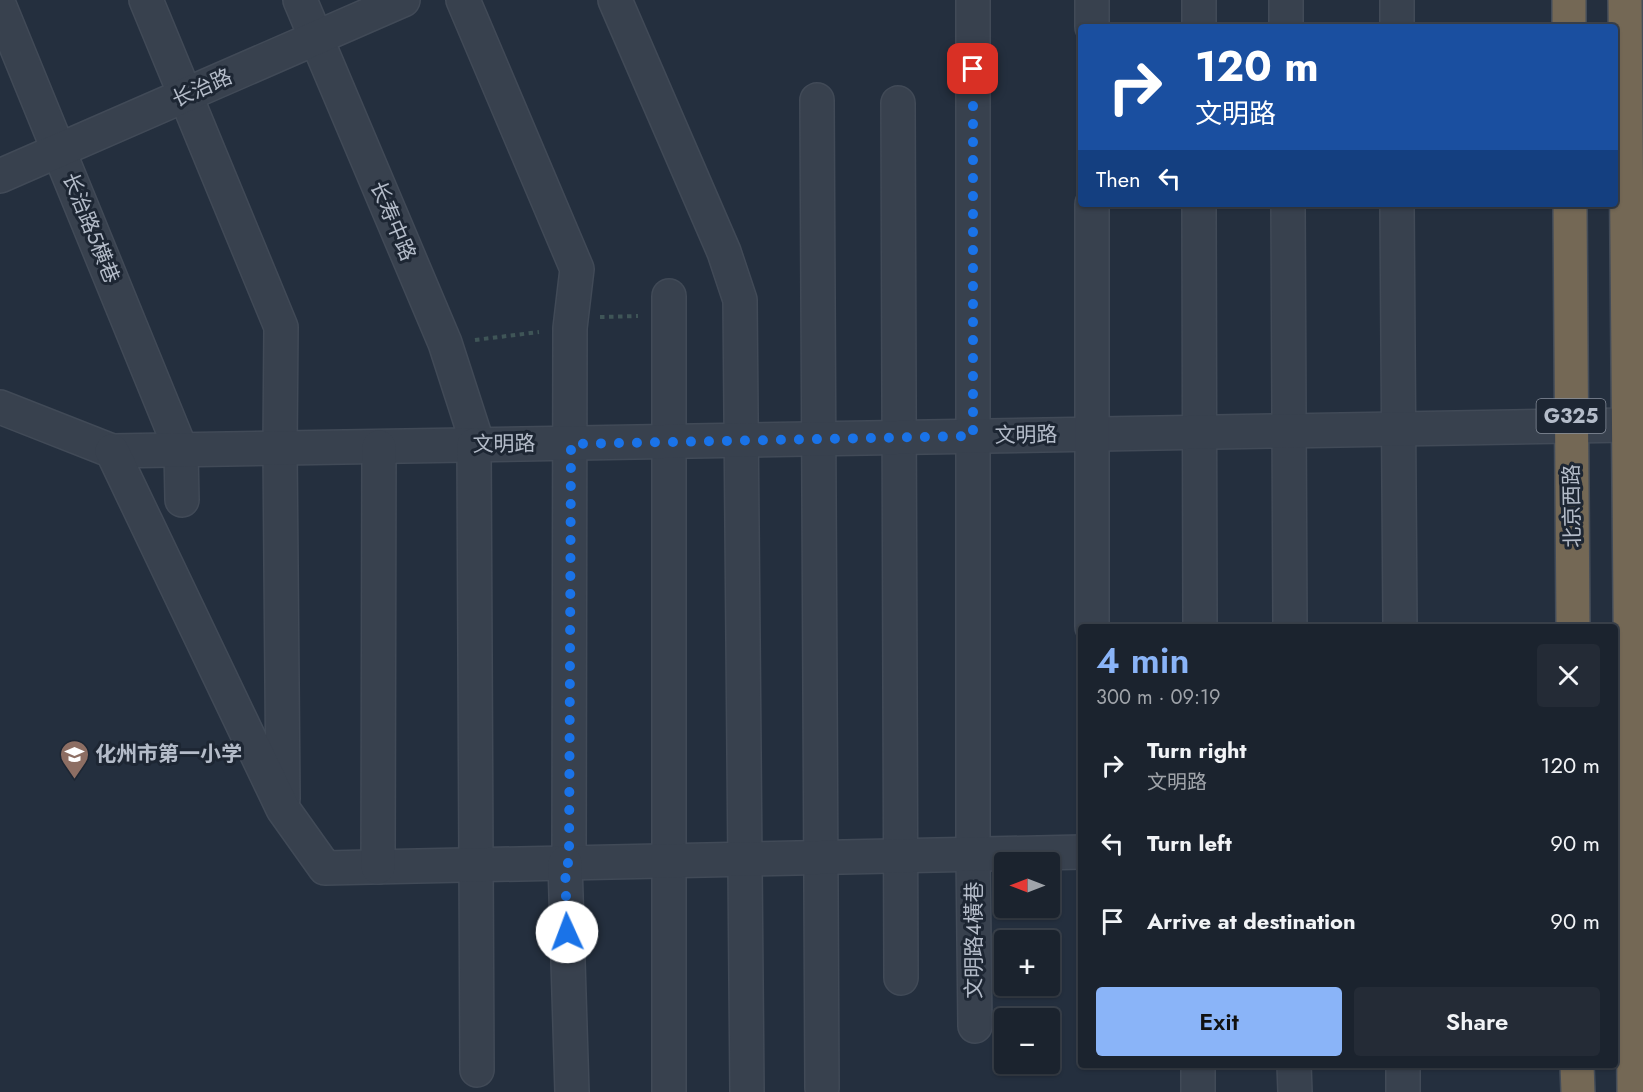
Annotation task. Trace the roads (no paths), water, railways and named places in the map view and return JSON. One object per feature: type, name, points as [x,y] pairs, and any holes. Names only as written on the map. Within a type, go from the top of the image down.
[{"type":"highway","points":[[1569,0],[1569,24]]},
{"type":"highway","name":"G325","points":[[1624,0],[1620,44],[1620,130],[1628,425],[1624,840],[1634,1092]]},
{"type":"highway","name":"北京西路","points":[[1570,207],[1573,624]]},
{"type":"highway","points":[[1577,1068],[1578,1092]]},
{"type":"street","points":[[146,0],[281,327],[283,809]]},
{"type":"street","name":"长寿中路","points":[[300,0],[445,343],[476,445],[477,1070]]},
{"type":"street","name":"长治路","points":[[0,176],[403,0]]},
{"type":"street","points":[[463,0],[577,269],[570,323],[567,863],[572,1092]]},
{"type":"street","points":[[615,0],[724,252],[740,300],[747,1092]]},
{"type":"street","name":"文明路4橫巷","points":[[973,0],[975,1026]]},
{"type":"street","points":[[1092,0],[1092,24]]},
{"type":"street","points":[[1198,0],[1199,24]]},
{"type":"street","points":[[1286,0],[1286,24]]},
{"type":"street","points":[[1397,0],[1397,24]]},
{"type":"street","name":"长治路5横巷","points":[[0,7],[181,450]]},
{"type":"street","points":[[816,100],[822,1088]]},
{"type":"street","points":[[898,103],[901,978]]},
{"type":"street","points":[[1092,207],[1092,624]]},
{"type":"street","points":[[1199,207],[1200,624]]},
{"type":"street","points":[[1287,207],[1290,624]]},
{"type":"street","points":[[1397,207],[1400,624]]},
{"type":"street","points":[[669,306],[669,1092]]},
{"type":"street","name":"文明路","points":[[0,407],[112,451],[1628,425]]},
{"type":"street","points":[[378,867],[379,447]]},
{"type":"street","points":[[181,450],[182,500]]},
{"type":"street","points":[[112,451],[283,809],[325,868],[1078,852]]},
{"type":"street","points":[[1198,1068],[1198,1092]]},
{"type":"street","points":[[1294,1068],[1295,1092]]},
{"type":"street","points":[[1403,1068],[1403,1092]]},
{"type":"place","name":"化州市第一小学","points":[[74,780]]}]
